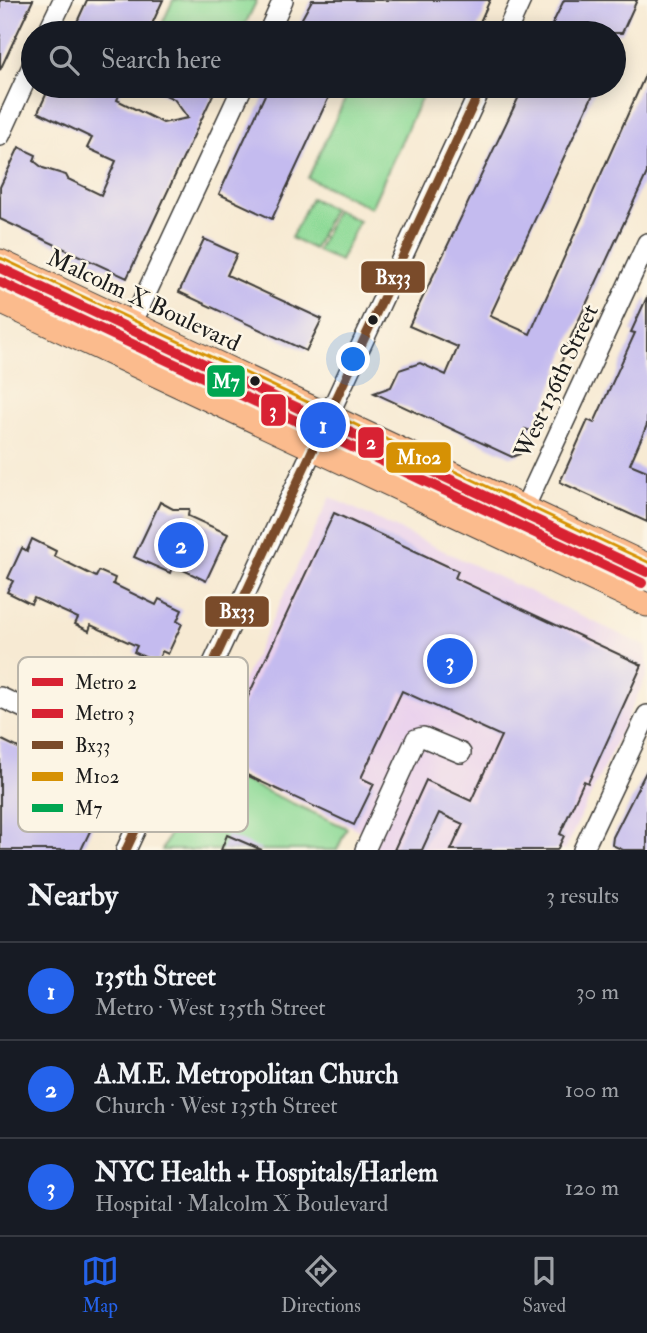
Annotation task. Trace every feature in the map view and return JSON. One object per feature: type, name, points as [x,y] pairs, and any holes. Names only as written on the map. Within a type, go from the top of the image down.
[{"type":"main road","name":"Malcolm X Boulevard","points":[[0,261],[647,565]]},
{"type":"main road","points":[[0,302],[647,605]]},
{"type":"street","points":[[53,21],[63,0]]},
{"type":"street","points":[[273,21],[283,0]]},
{"type":"street","points":[[511,21],[521,0]]},
{"type":"street","points":[[0,136],[21,90]]},
{"type":"street","points":[[117,356],[237,98]]},
{"type":"street","points":[[216,657],[476,98]]},
{"type":"street","name":"West 136th Street","points":[[509,541],[647,243]]},
{"type":"street","points":[[0,698],[18,706]]},
{"type":"street","points":[[583,850],[647,715]]},
{"type":"street","points":[[365,850],[419,737],[461,753]]},
{"type":"street","points":[[126,850],[134,832]]},
{"type":"shaded area","points":[[330,497],[647,647],[647,675],[565,850],[355,850],[363,832],[248,777],[248,671]]},
{"type":"green space","points":[[173,0],[257,0],[247,21],[163,21]]},
{"type":"green space","points":[[345,98],[421,98],[371,208],[308,178]]},
{"type":"green space","points":[[311,198],[333,209],[314,249],[291,238]]},
{"type":"green space","points":[[336,210],[359,221],[340,261],[317,251]]},
{"type":"green space","points":[[248,783],[347,828],[337,850],[162,850],[170,832],[248,832]]},
{"type":"building","points":[[0,0],[33,0],[21,21],[0,70]]},
{"type":"building","points":[[87,0],[163,0],[153,21],[77,21]]},
{"type":"building","points":[[312,0],[490,0],[480,21],[301,21]]},
{"type":"building","points":[[564,0],[637,0],[626,24],[626,21],[554,21]]},
{"type":"building","points":[[647,71],[647,173],[571,337],[548,397],[531,431],[525,429],[518,446],[520,454],[512,457],[374,393],[391,387],[399,370],[420,363],[446,375],[458,347],[409,326],[518,98],[591,98],[490,316],[530,334]]},
{"type":"building","points":[[44,98],[118,98],[117,100],[163,123],[188,118],[172,98],[211,98],[127,278],[0,219],[0,187],[19,147],[36,155],[34,161],[43,168],[66,175],[68,179],[101,195],[116,161],[87,148],[92,138],[38,112]]},
{"type":"building","points":[[263,98],[328,98],[272,219],[219,194]]},
{"type":"building","points":[[204,239],[237,254],[227,275],[322,319],[306,351],[179,292]]},
{"type":"building","points":[[647,297],[647,425],[630,464],[647,471],[647,522],[560,482],[588,420],[594,423],[635,333],[631,332]]},
{"type":"building","points":[[160,502],[173,509],[189,509],[188,516],[228,534],[206,581],[173,565],[170,573],[134,557]]},
{"type":"building","points":[[334,513],[458,571],[455,578],[642,665],[588,783],[584,781],[560,834],[564,836],[557,850],[451,850],[463,824],[439,813],[422,850],[394,850],[426,780],[471,801],[501,736],[402,691],[361,778],[374,784],[354,825],[248,776],[248,697]]},
{"type":"building","points":[[32,539],[56,551],[54,556],[96,577],[99,571],[115,578],[113,584],[156,605],[159,599],[182,610],[177,621],[182,624],[168,654],[162,651],[160,657],[144,657],[134,652],[137,646],[91,625],[89,631],[75,624],[78,618],[34,598],[31,604],[7,592],[13,581],[8,578],[22,548],[27,551]]},
{"type":"building","points":[[0,739],[18,748],[18,832],[90,832],[81,850],[0,850]]},
{"type":"building","points":[[647,770],[647,850],[623,850],[612,845],[613,837]]},
{"type":"building","points":[[227,835],[262,850],[221,850]]},
{"type":"metro line","name":"2","points":[[0,268],[647,572]]},
{"type":"metro line","name":"3","points":[[0,282],[642,583]]},
{"type":"transit line","name":"Bx33","points":[[216,657],[476,98]]},
{"type":"transit line","name":"M102","points":[[0,261],[647,565]]},
{"type":"transit line","name":"M7","points":[[0,275],[642,576]]},
{"type":"transit line","name":"Bx33","points":[[126,850],[134,832]]},
{"type":"place","name":"135th Street","points":[[323,425]]},
{"type":"place","name":"A.M.E. Metropolitan Church","points":[[181,545]]},
{"type":"place","name":"NYC Health + Hospitals/Harlem","points":[[450,661]]}]
